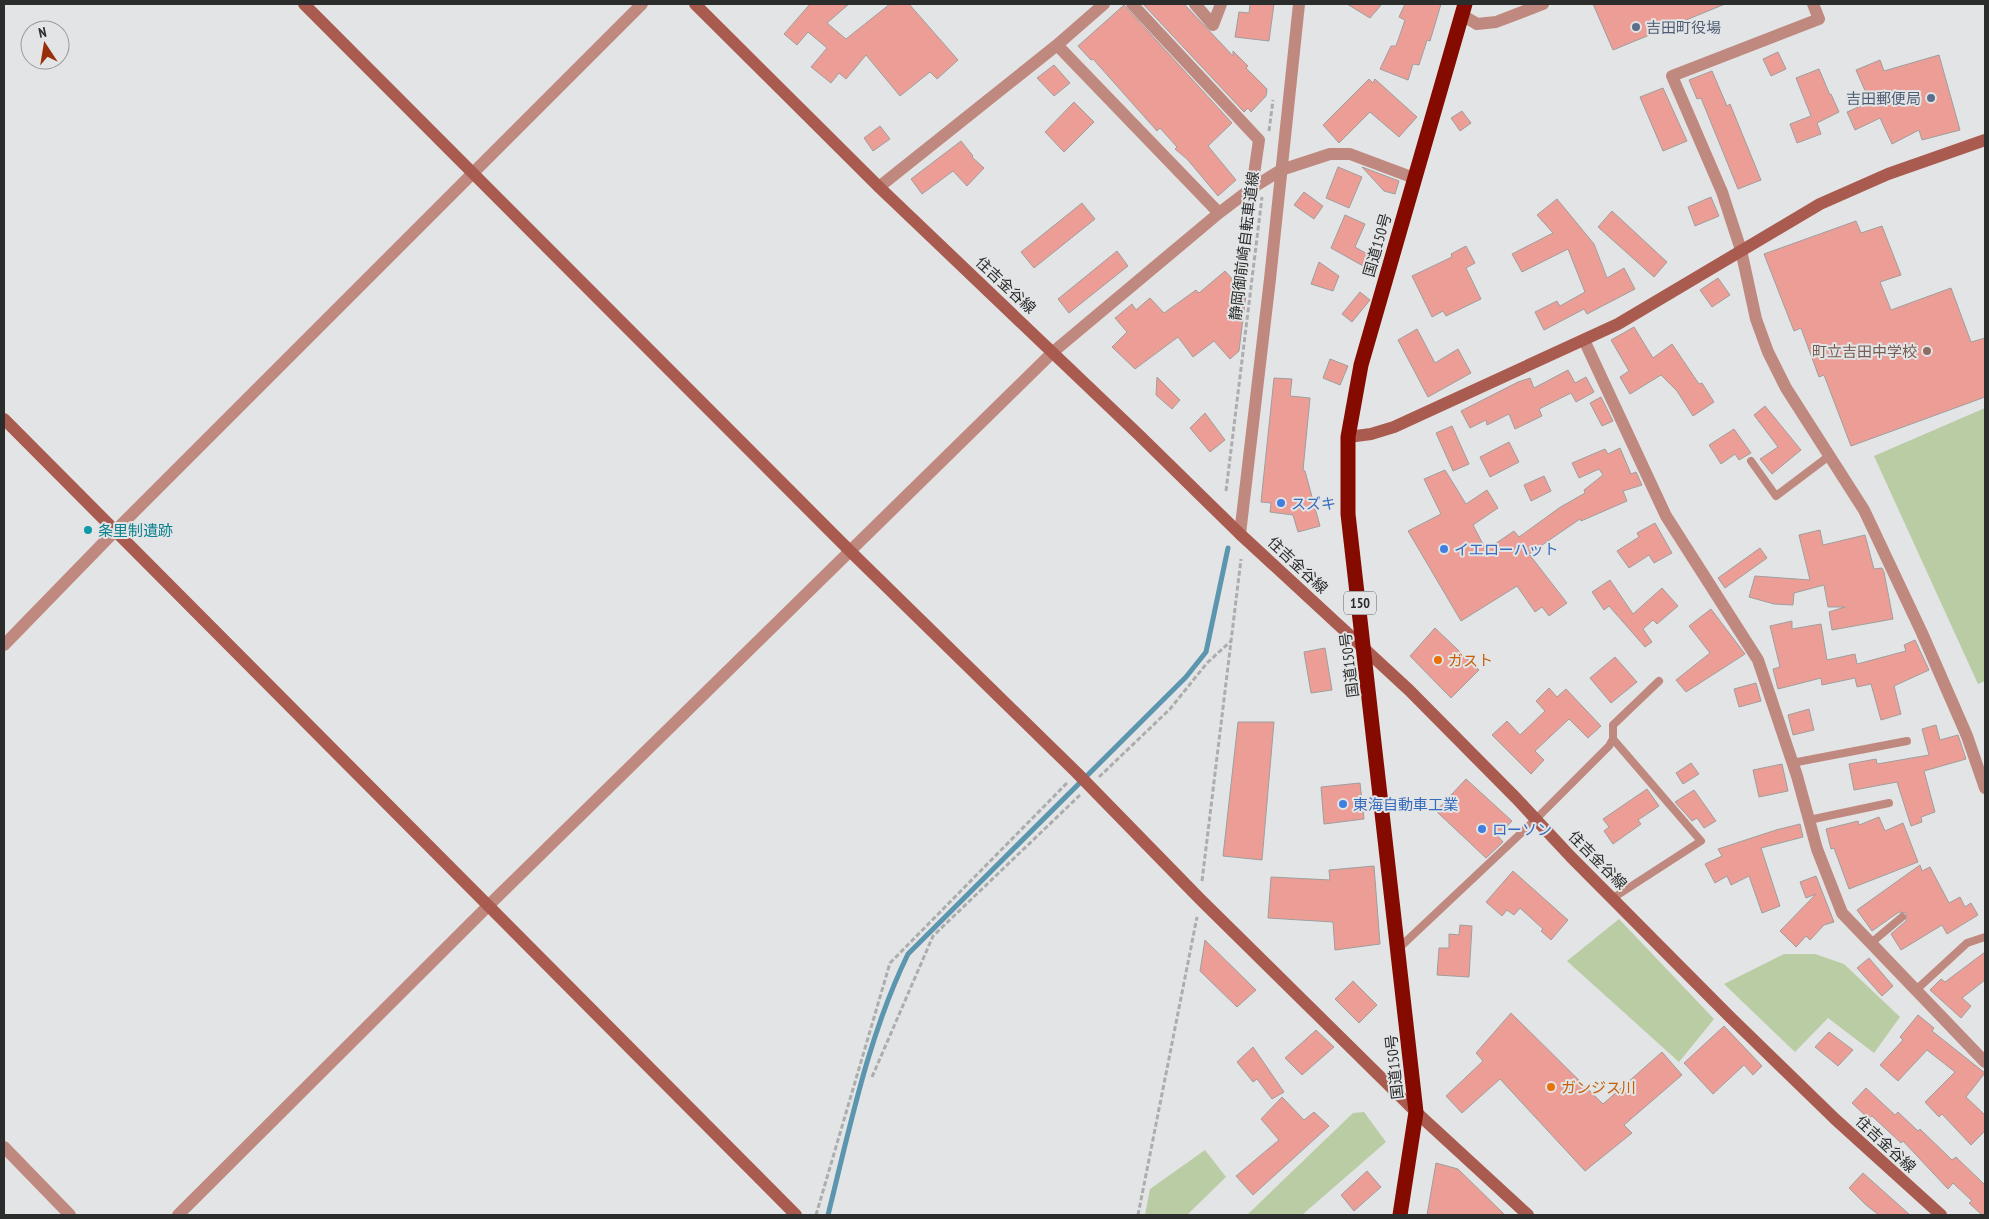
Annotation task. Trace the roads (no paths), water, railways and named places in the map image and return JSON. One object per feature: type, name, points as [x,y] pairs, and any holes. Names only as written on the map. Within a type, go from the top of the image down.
[{"type":"highway","name":"国道150号","points":[[1400,1215],[1416,1112],[1366,650],[1348,514],[1348,437],[1361,364],[1462,7]]},
{"type":"street","points":[[304,4],[851,552],[1078,774],[1416,1112],[1528,1215]]},
{"type":"street","points":[[4,645],[114,532],[642,4]]},
{"type":"street","name":"住吉金谷線","points":[[695,4],[879,187],[1053,352],[1240,534],[1410,690],[1613,898],[1815,1099],[1941,1215]]},
{"type":"street","points":[[879,187],[1057,45],[1104,4]]},
{"type":"street","points":[[1132,4],[1259,140],[1252,188]]},
{"type":"street","points":[[1195,4],[1213,25],[1221,4]]},
{"type":"street","points":[[1240,534],[1270,279],[1299,4]]},
{"type":"street","points":[[1462,7],[1478,24],[1496,22],[1543,4]]},
{"type":"street","points":[[1814,4],[1819,19],[1672,76],[1722,192],[1741,250],[1756,319],[1768,352],[1786,388],[1869,519],[1963,727],[1985,788]]},
{"type":"street","points":[[1057,45],[1219,213]]},
{"type":"street","points":[[1348,437],[1371,434],[1394,427],[1584,340],[1618,324],[1820,204],[1888,174],[1985,140]]},
{"type":"street","points":[[178,1215],[488,906],[1053,352],[1219,213],[1280,170],[1330,154],[1350,154],[1414,178]]},
{"type":"street","points":[[1584,340],[1666,516],[1758,660],[1792,763],[1817,849],[1842,913],[1985,1062]]},
{"type":"street","points":[[4,419],[114,532],[796,1215]]},
{"type":"street","points":[[4,1147],[70,1215]]},
{"type":"lane","points":[[1751,461],[1776,496],[1829,456]]},
{"type":"lane","points":[[1398,949],[1536,820],[1609,746],[1613,739],[1613,724],[1659,681]]},
{"type":"lane","points":[[1613,739],[1701,841],[1613,898]]},
{"type":"lane","points":[[1792,763],[1907,741]]},
{"type":"lane","points":[[1809,820],[1890,803]]},
{"type":"lane","points":[[1871,943],[1902,917]]},
{"type":"lane","points":[[1916,990],[1966,942],[1985,937]]},
{"type":"waterway","points":[[828,1215],[852,1115],[871,1049],[894,985],[908,954],[1186,677],[1206,652],[1228,548]]},
{"type":"place","name":"吉田町役場","points":[[1636,27]]},
{"type":"place","name":"吉田郵便局","points":[[1931,98]]},
{"type":"place","name":"町立吉田中学校","points":[[1927,351]]},
{"type":"place","name":"スズキ","points":[[1281,503]]},
{"type":"place","name":"条里制遺跡","points":[[88,530]]},
{"type":"place","name":"イエローハット","points":[[1444,549]]},
{"type":"place","name":"ガスト","points":[[1438,660]]},
{"type":"place","name":"東海自動車工業","points":[[1343,804]]},
{"type":"place","name":"ローソン","points":[[1482,829]]},
{"type":"place","name":"ガンジス川","points":[[1551,1087]]}]
